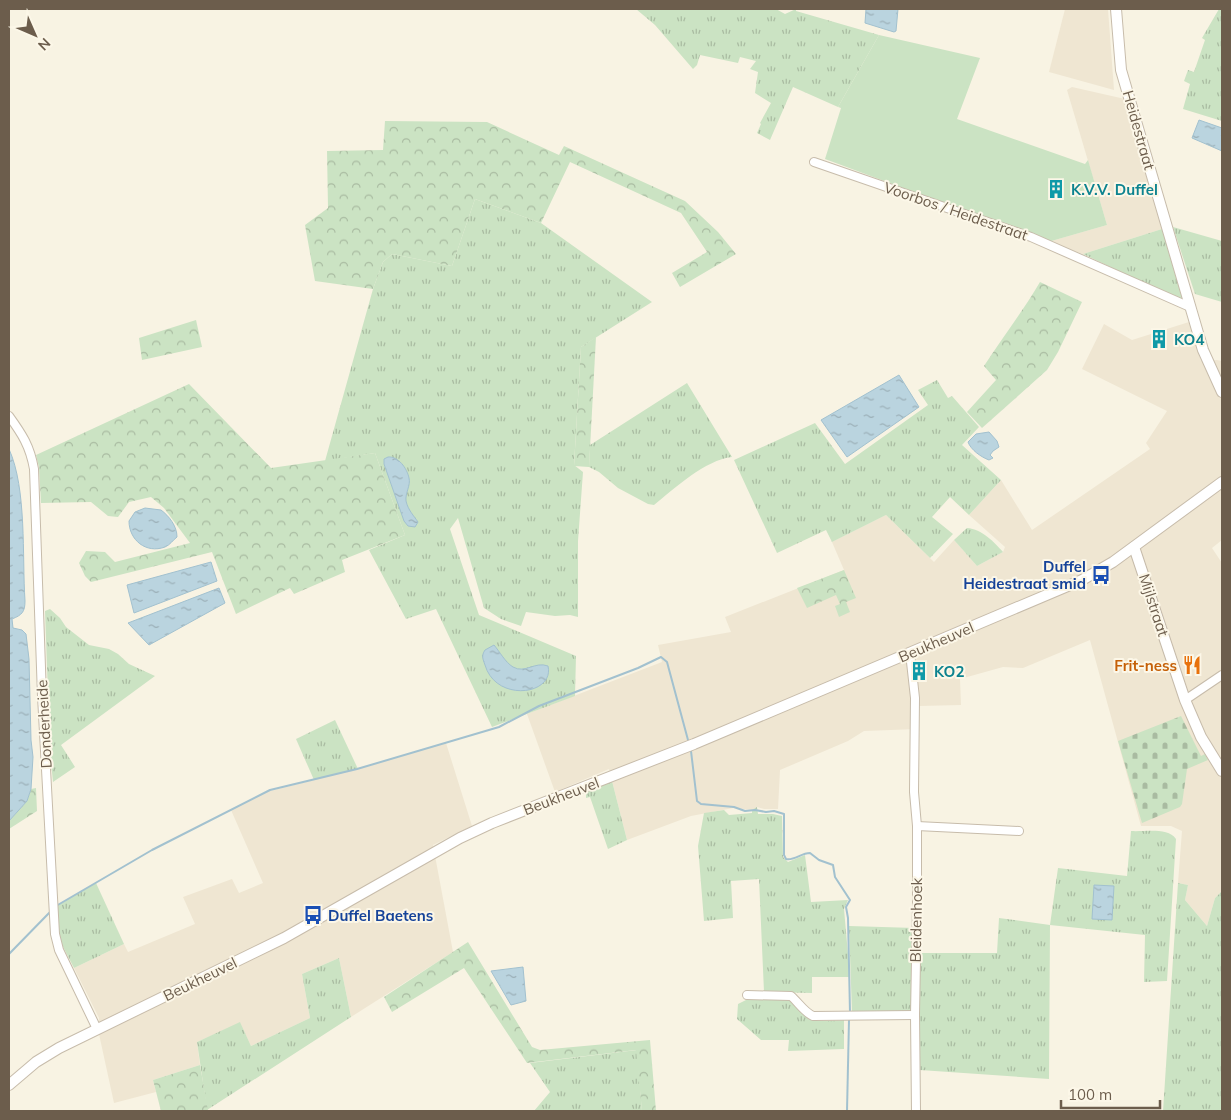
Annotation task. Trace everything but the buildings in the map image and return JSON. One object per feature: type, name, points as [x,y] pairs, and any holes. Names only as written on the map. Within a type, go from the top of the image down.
[{"type":"street","name":"Heidestraat","points":[[1116,9],[1121,70],[1203,350],[1222,392]]},
{"type":"street","name":"Voorbos / Heidestraat","points":[[814,162],[1031,237],[1190,307]]},
{"type":"street","name":"Donderheide","points":[[9,416],[26,439],[32,455],[34,469],[42,696],[55,934],[59,950],[98,1029]]},
{"type":"street","name":"Beukheuvel","points":[[9,1085],[36,1062],[59,1048],[284,938],[460,838],[492,823],[694,744],[1082,580],[1113,562],[1222,482]]},
{"type":"street","name":"Mijlstraat","points":[[1134,547],[1185,700],[1201,737],[1222,771]]},
{"type":"street","name":"Bleidenhoek","points":[[910,653],[915,698],[914,792],[917,826],[916,1111]]},
{"type":"street","points":[[1185,700],[1222,675]]},
{"type":"street","points":[[917,826],[1020,831]]},
{"type":"street","points":[[747,995],[791,996],[801,1005],[806,1013],[813,1016],[915,1015]]},
{"type":"shaded area","points":[[1065,9],[1108,9],[1114,90],[1049,72]]},
{"type":"shaded area","points":[[1072,87],[1125,99],[1162,229],[1083,254],[1048,242],[1107,225],[1067,90]]},
{"type":"shaded area","points":[[1189,322],[1201,361],[1222,361],[1222,540],[1212,548],[1222,563],[1222,891],[1215,898],[1207,926],[1185,900],[1188,885],[1178,883],[1182,831],[1171,826],[1141,826],[1090,640],[1023,668],[1003,667],[960,679],[961,705],[919,706],[918,729],[864,731],[848,741],[780,770],[778,809],[757,807],[752,810],[733,808],[691,816],[627,840],[609,769],[555,792],[527,714],[662,662],[658,645],[731,632],[725,617],[844,570],[832,542],[886,515],[934,562],[954,540],[977,566],[1003,552],[1005,547],[969,515],[1001,480],[1032,530],[1150,449],[1146,443],[1167,411],[1082,369],[1104,324],[1132,340]]},
{"type":"shaded area","points":[[446,743],[472,826],[433,845],[453,952],[351,1017],[339,958],[302,974],[310,1018],[251,1046],[240,1023],[197,1042],[200,1065],[153,1080],[156,1092],[114,1103],[99,1034],[99,1018],[74,968],[124,944],[128,952],[195,924],[183,897],[232,879],[239,893],[263,883],[231,810],[266,792],[358,769]]},
{"type":"green space","points":[[636,9],[776,9],[785,14],[796,9],[796,11],[879,35],[838,107],[793,87],[770,140],[757,133],[760,123],[771,103],[755,93],[758,72],[750,69],[756,61],[740,57],[738,63],[700,55],[697,65],[693,69],[655,25]]},
{"type":"green space","points":[[1219,9],[1222,9],[1222,121],[1183,109],[1190,84],[1184,81],[1188,70],[1194,72],[1205,40],[1202,38]]},
{"type":"green space","points":[[879,35],[980,58],[957,119],[1085,164],[1088,160],[1107,225],[1048,242],[825,159],[841,108],[838,107]]},
{"type":"green space","points":[[385,121],[487,122],[559,155],[564,146],[685,201],[718,232],[736,254],[680,287],[672,273],[707,252],[681,213],[570,162],[541,223],[475,199],[452,266],[392,254],[383,262],[373,289],[315,281],[305,225],[328,208],[327,151],[383,150]]},
{"type":"green space","points":[[475,199],[541,223],[652,302],[581,347],[574,465],[583,472],[578,541],[578,617],[526,612],[521,626],[501,619],[484,608],[458,518],[450,529],[479,615],[576,656],[575,696],[492,727],[436,609],[406,619],[369,550],[405,535],[375,453],[325,461],[373,289],[383,262],[392,254],[452,266]]},
{"type":"green space","points":[[1173,227],[1222,241],[1222,302],[1195,294]]},
{"type":"green space","points":[[1162,229],[1183,296],[1182,298],[1178,299],[1083,254]]},
{"type":"green space","points":[[1040,282],[1082,302],[1058,352],[1047,370],[982,428],[967,412],[996,380],[984,366]]},
{"type":"green space","points":[[196,320],[202,347],[142,360],[139,338]]},
{"type":"green space","points":[[596,337],[589,467],[574,466],[581,347]]},
{"type":"green space","points":[[937,380],[948,398],[952,396],[979,427],[962,445],[1001,480],[969,515],[950,497],[932,517],[953,534],[930,558],[886,515],[832,542],[826,530],[777,553],[734,460],[815,423],[845,464],[928,405],[918,390]]},
{"type":"green space","points":[[687,383],[732,457],[711,463],[701,469],[654,505],[648,504],[618,488],[599,472],[589,467],[590,445]]},
{"type":"green space","points":[[189,384],[271,468],[375,453],[405,535],[342,560],[345,572],[294,594],[290,588],[236,614],[212,552],[91,582],[85,576],[79,563],[86,551],[105,552],[115,562],[190,543],[164,508],[151,497],[129,502],[118,517],[108,516],[91,502],[41,503],[39,467],[36,455]]},
{"type":"green space","points":[[967,528],[983,533],[1003,552],[977,566],[954,540]]},
{"type":"green space","points":[[844,570],[856,598],[846,602],[850,612],[839,617],[835,606],[840,604],[836,595],[807,608],[797,588]]},
{"type":"green space","points":[[50,609],[66,627],[89,645],[109,649],[129,664],[155,676],[61,745],[75,767],[53,782],[50,752],[45,611]]},
{"type":"green space","points":[[1181,716],[1201,756],[1205,754],[1208,760],[1187,769],[1180,807],[1142,823],[1118,741]]},
{"type":"green space","points":[[335,720],[358,769],[314,780],[296,739]]},
{"type":"green space","points":[[612,781],[627,840],[608,849],[590,797],[586,798],[586,791]]},
{"type":"green space","points":[[36,788],[37,811],[9,829],[9,821],[27,801],[31,789]]},
{"type":"green space","points":[[757,807],[758,814],[782,816],[783,857],[788,862],[805,855],[811,902],[848,900],[844,909],[850,977],[812,977],[812,993],[764,992],[759,879],[731,881],[733,918],[704,921],[698,846],[704,813],[724,810],[729,815],[752,813],[752,810]]},
{"type":"green space","points":[[1131,831],[1162,831],[1176,839],[1167,981],[1144,982],[1145,935],[1050,925],[1058,868],[1127,876]]},
{"type":"green space","points":[[96,883],[124,944],[74,968],[58,937],[56,906]]},
{"type":"green space","points":[[1178,883],[1188,885],[1185,900],[1207,926],[1215,898],[1222,891],[1222,1111],[1163,1111]]},
{"type":"green space","points":[[999,918],[1050,925],[1049,1079],[920,1070],[919,953],[997,953]]},
{"type":"green space","points":[[849,926],[915,928],[912,1009],[908,1013],[852,1013]]},
{"type":"green space","points":[[468,942],[532,1047],[540,1050],[650,1040],[656,1111],[642,1111],[636,1050],[527,1063],[464,968],[392,1012],[384,997]]},
{"type":"green space","points":[[339,958],[351,1017],[207,1110],[197,1042],[240,1022],[251,1046],[310,1018],[302,974]]},
{"type":"green space","points":[[776,998],[791,1000],[804,1014],[813,1020],[844,1020],[844,1049],[788,1051],[789,1040],[761,1040],[737,1019],[738,1004],[748,999]]},
{"type":"green space","points":[[637,1050],[642,1111],[534,1111],[550,1092],[530,1063]]},
{"type":"green space","points":[[200,1065],[208,1111],[161,1111],[153,1080]]},
{"type":"water","points":[[866,9],[898,9],[896,31],[865,23]]},
{"type":"water","points":[[1199,120],[1222,128],[1222,151],[1192,138]]},
{"type":"water","points":[[899,375],[919,407],[847,457],[821,420]]},
{"type":"water","points":[[989,432],[997,441],[999,447],[993,451],[990,455],[993,458],[989,460],[971,448],[968,442],[976,434]]},
{"type":"water","points":[[9,449],[19,483],[23,523],[25,601],[22,613],[12,619],[13,628],[22,630],[26,634],[29,659],[33,757],[31,789],[27,801],[9,821]]},
{"type":"water","points":[[388,457],[399,461],[408,474],[409,483],[406,501],[418,522],[415,527],[408,526],[404,521],[384,464],[384,459]]},
{"type":"water","points":[[145,508],[161,510],[170,518],[177,537],[167,546],[158,549],[145,547],[132,534],[129,521],[135,512]]},
{"type":"water","points":[[211,562],[217,581],[134,613],[127,585]]},
{"type":"water","points":[[219,588],[225,603],[149,645],[128,623]]},
{"type":"water","points":[[494,645],[513,667],[522,669],[539,665],[548,666],[548,676],[543,683],[523,691],[512,690],[500,685],[491,677],[483,658],[485,650]]},
{"type":"water","points":[[1094,885],[1114,886],[1112,920],[1092,919]]},
{"type":"water","points":[[523,967],[526,1001],[511,1005],[491,971]]},
{"type":"waterway","points":[[56,906],[152,850],[270,790],[357,769],[499,727],[539,706],[638,668],[661,657],[667,662],[688,740]]},
{"type":"waterway","points":[[691,751],[697,801],[701,804],[734,807],[745,811],[774,811],[784,814],[784,855],[786,859],[810,853],[819,860],[833,865],[835,877],[850,900],[846,907],[848,918],[850,1013]]},
{"type":"waterway","points":[[9,954],[51,911]]},
{"type":"waterway","points":[[847,1111],[849,1020]]},
{"type":"place","name":"K.V.V. Duffel","points":[[1056,189]]},
{"type":"place","name":"KO4","points":[[1159,339]]},
{"type":"place","name":"Duffel Heidestraat smid","points":[[1101,575]]},
{"type":"place","name":"Frit-ness","points":[[1192,665]]},
{"type":"place","name":"KO2","points":[[919,671]]},
{"type":"place","name":"Duffel Baetens","points":[[313,915]]}]
